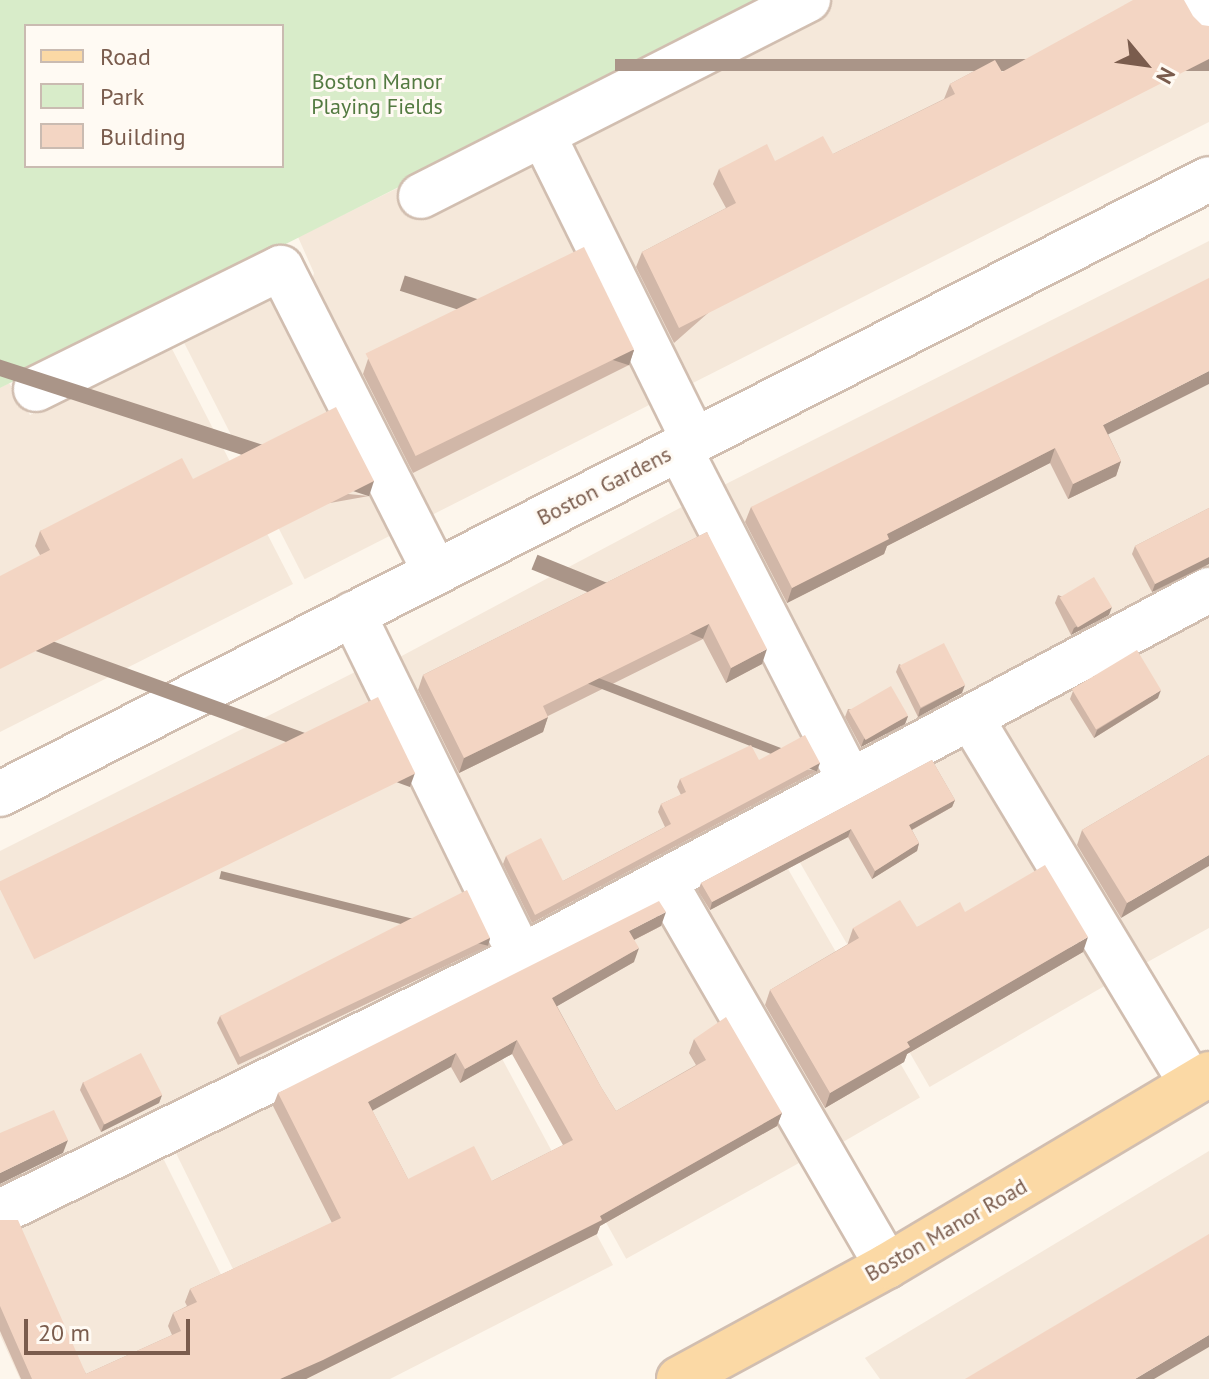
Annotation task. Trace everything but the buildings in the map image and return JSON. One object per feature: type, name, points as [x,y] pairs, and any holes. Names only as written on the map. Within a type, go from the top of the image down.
[{"type":"main road","name":"Boston Manor Road","points":[[679,1379],[887,1266],[1200,1079]]},
{"type":"street","points":[[421,196],[808,0]]},
{"type":"street","points":[[1199,0],[1209,19]]},
{"type":"street","points":[[543,135],[687,444],[852,784]]},
{"type":"street","name":"Boston Gardens","points":[[2,787],[353,614],[1209,179]]},
{"type":"street","points":[[36,389],[281,268],[435,572]]},
{"type":"street","points":[[0,1212],[521,957],[972,720],[1209,590]]},
{"type":"street","points":[[353,614],[521,957]]},
{"type":"street","points":[[972,720],[1200,1079]]},
{"type":"street","points":[[664,881],[887,1266]]},
{"type":"shaded area","points":[[815,0],[1188,0],[1209,42],[1209,122],[681,389],[559,141]]},
{"type":"shaded area","points":[[535,152],[661,399],[418,522],[307,298],[314,273],[298,237],[412,181]]},
{"type":"shaded area","points":[[1209,241],[1209,576],[854,766],[714,490]]},
{"type":"shaded area","points":[[277,296],[397,532],[305,579],[184,343]]},
{"type":"shaded area","points":[[171,347],[293,584],[0,732],[0,388],[9,383],[30,415]]},
{"type":"shaded area","points":[[693,501],[839,775],[531,938],[386,664]]},
{"type":"shaded area","points":[[1209,610],[1209,928],[1133,970],[994,721]]},
{"type":"shaded area","points":[[363,668],[504,951],[0,1201],[0,851]]},
{"type":"shaded area","points":[[974,738],[1114,980],[930,1087],[790,844]]},
{"type":"shaded area","points":[[773,843],[920,1098],[833,1148],[686,894]]},
{"type":"shaded area","points":[[664,896],[809,1158],[626,1259],[481,997]]},
{"type":"shaded area","points":[[471,1001],[613,1265],[390,1379],[287,1379],[173,1147]]},
{"type":"shaded area","points":[[1209,1151],[1209,1379],[880,1379],[865,1358]]},
{"type":"shaded area","points":[[162,1156],[273,1379],[20,1379],[0,1335],[0,1224]]},
{"type":"green space","name":"Boston Manor Playing Fields","points":[[0,0],[770,0],[0,388]]}]
